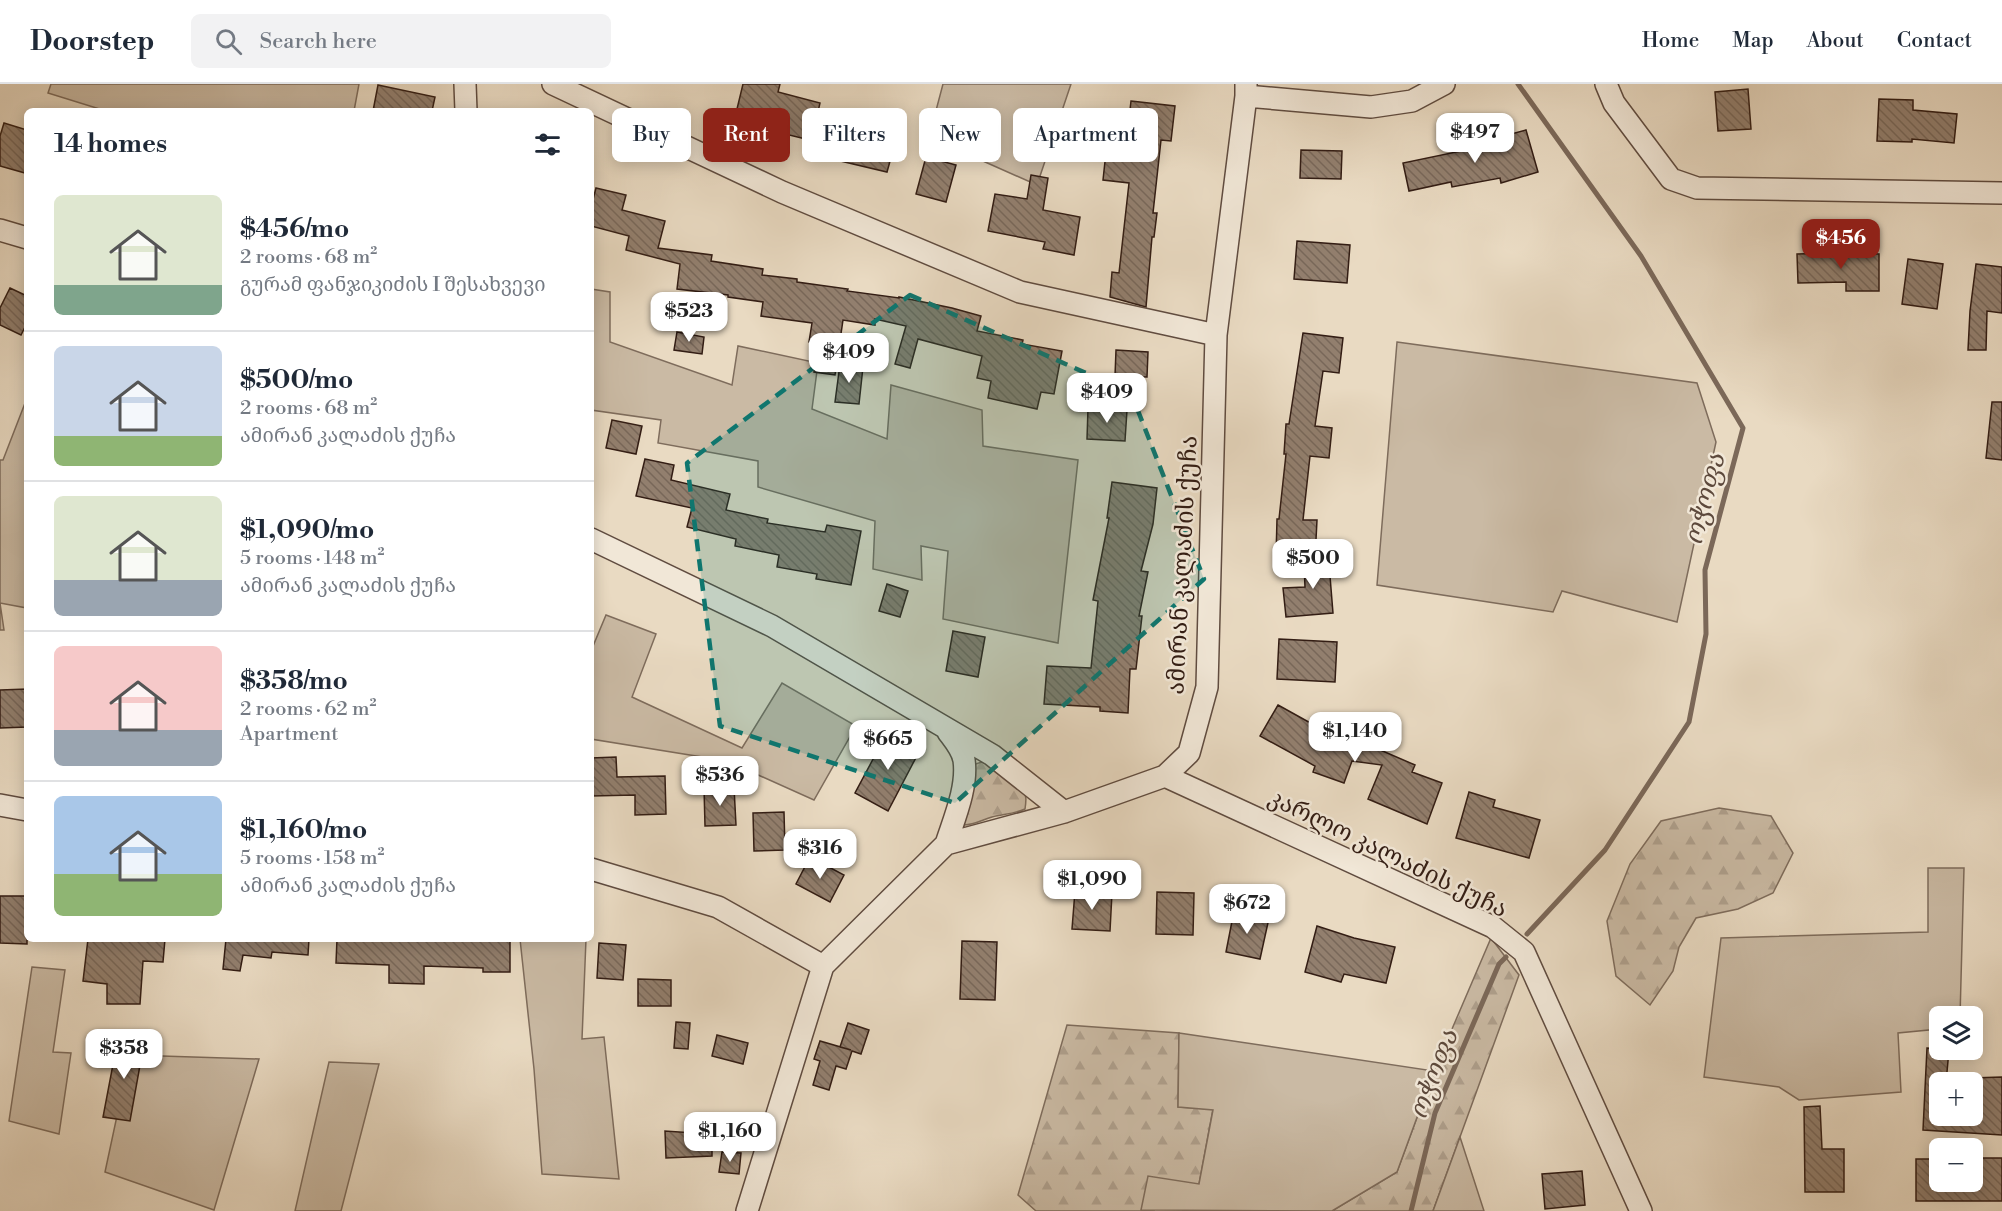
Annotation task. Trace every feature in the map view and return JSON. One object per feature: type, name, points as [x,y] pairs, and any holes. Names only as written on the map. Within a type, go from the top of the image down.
[{"type":"street","points":[[465,84],[466,108]]},
{"type":"street","points":[[553,84],[782,192],[1020,292],[1216,335]]},
{"type":"street","points":[[1246,90],[1371,106],[1412,101],[1444,84]]},
{"type":"street","points":[[1606,84],[1614,103],[1671,179],[1697,189],[2002,193]]},
{"type":"street","name":"ამირან კალაძის ქუჩა","points":[[747,1211],[823,966],[946,844],[1064,812],[1165,776],[1189,753],[1207,687],[1216,335],[1246,90]]},
{"type":"street","points":[[0,230],[24,237]]},
{"type":"street","points":[[594,540],[772,626],[992,755],[1064,812]]},
{"type":"street","points":[[944,728],[957,744],[964,760],[958,806],[946,844]]},
{"type":"street","name":"კარლო კალაძის ქუჩა","points":[[1165,776],[1494,927],[1524,952],[1641,1211]]},
{"type":"street","points":[[0,805],[24,809]]},
{"type":"street","points":[[594,870],[718,907],[823,966]]},
{"type":"highlighted area","points":[[910,295],[1131,393],[1204,579],[955,803],[720,726],[687,463]]},
{"type":"green space","points":[[51,84],[359,84],[355,108],[96,108],[48,93]]},
{"type":"green space","points":[[943,84],[1071,84],[1063,108],[1013,108],[1013,162],[1045,162],[1037,185],[985,162],[1001,162],[1001,108],[937,108]]},
{"type":"green space","points":[[594,289],[610,292],[610,342],[732,385],[738,346],[818,363],[812,409],[887,439],[891,385],[982,410],[983,446],[1078,460],[1058,643],[943,619],[948,551],[921,546],[922,580],[873,569],[875,521],[758,487],[758,461],[658,443],[661,420],[594,410]]},
{"type":"green space","points":[[1397,342],[1697,383],[1716,442],[1677,622],[1562,591],[1553,612],[1377,585]]},
{"type":"green space","points":[[24,406],[24,607],[0,603],[0,460],[3,460]]},
{"type":"green space","points":[[0,603],[4,630],[0,630]]},
{"type":"green space","points":[[606,615],[656,634],[632,697],[742,748],[782,683],[856,726],[814,800],[727,761],[594,739],[594,644]]},
{"type":"green space","points":[[982,762],[1004,773],[1020,785],[1025,794],[1025,809],[964,825],[972,765]]},
{"type":"green space","points":[[1719,808],[1771,816],[1793,853],[1773,893],[1738,909],[1696,918],[1679,947],[1673,971],[1650,1005],[1616,976],[1607,921],[1630,864],[1661,821]]},
{"type":"green space","points":[[1928,868],[1964,868],[1960,1006],[1929,1006],[1929,1030],[1898,1033],[1901,1092],[1799,1100],[1779,1087],[1704,1077],[1721,938],[1928,932]]},
{"type":"green space","points":[[1491,938],[1519,975],[1433,1211],[1332,1211],[1397,1172],[1434,1071]]},
{"type":"green space","points":[[520,942],[586,942],[582,1039],[604,1037],[619,1179],[542,1174],[534,1069]]},
{"type":"green space","points":[[32,967],[65,970],[53,1052],[71,1053],[59,1134],[9,1121]]},
{"type":"green space","points":[[1067,1025],[1179,1033],[1178,1107],[1213,1109],[1199,1184],[1141,1210],[1155,1211],[1036,1211],[1018,1195]]},
{"type":"green space","points":[[1179,1033],[1434,1071],[1397,1172],[1332,1211],[1141,1210],[1148,1176],[1199,1184],[1213,1110],[1178,1107]]},
{"type":"green space","points":[[130,1055],[259,1059],[214,1210],[105,1172]]},
{"type":"green space","points":[[329,1062],[379,1064],[341,1211],[295,1211]]},
{"type":"green space","points":[[1460,1137],[1484,1211],[1433,1211]]},
{"type":"building","points":[[743,84],[780,84],[778,92],[820,103],[819,108],[802,108],[802,138],[790,135],[790,108],[737,108]]},
{"type":"building","points":[[378,85],[435,97],[433,108],[374,108]]},
{"type":"building","points":[[1748,89],[1751,129],[1718,131],[1715,92]]},
{"type":"building","points":[[1879,99],[1913,100],[1913,110],[1957,114],[1954,143],[1912,139],[1912,142],[1877,141]]},
{"type":"building","points":[[1131,101],[1175,106],[1171,141],[1161,140],[1153,213],[1157,213],[1154,237],[1152,237],[1146,307],[1110,297],[1112,272],[1119,273],[1129,183],[1103,180],[1105,162],[1158,162],[1158,108],[1130,108]]},
{"type":"building","points":[[4,123],[24,129],[24,173],[0,166],[0,136]]},
{"type":"building","points":[[1526,130],[1538,172],[1501,183],[1500,178],[1452,187],[1451,182],[1409,191],[1403,163],[1490,145],[1489,140]]},
{"type":"building","points":[[1301,150],[1342,151],[1341,179],[1300,178]]},
{"type":"building","points":[[844,162],[890,162],[887,172]]},
{"type":"building","points":[[925,162],[945,162],[956,165],[946,202],[916,194]]},
{"type":"building","points":[[1031,175],[1048,178],[1043,210],[1080,217],[1074,255],[1043,249],[1045,242],[988,231],[995,194],[1027,199]]},
{"type":"building","points":[[596,188],[626,195],[622,210],[665,221],[658,248],[712,255],[711,261],[763,269],[762,275],[797,279],[797,282],[848,289],[847,291],[899,297],[981,316],[977,331],[1023,340],[1022,344],[1062,351],[1054,394],[1041,392],[1037,409],[988,398],[991,381],[977,378],[982,356],[918,339],[910,368],[895,364],[906,326],[875,319],[875,325],[843,320],[835,375],[814,372],[818,344],[809,342],[812,323],[761,316],[763,302],[677,289],[680,264],[626,250],[629,236],[594,227]]},
{"type":"building","points":[[1297,241],[1350,245],[1347,283],[1294,279]]},
{"type":"building","points":[[1797,254],[1879,254],[1879,291],[1846,291],[1846,282],[1798,283]]},
{"type":"building","points":[[1908,259],[1943,264],[1937,309],[1902,304]]},
{"type":"building","points":[[1976,264],[2002,267],[2002,313],[1987,311],[1986,350],[1968,350]]},
{"type":"building","points":[[10,288],[24,295],[24,329],[21,335],[0,325],[0,308]]},
{"type":"building","points":[[677,332],[704,337],[702,354],[674,350]]},
{"type":"building","points":[[1303,333],[1343,338],[1339,373],[1323,371],[1315,426],[1332,428],[1329,458],[1310,456],[1303,520],[1317,520],[1315,559],[1276,557],[1277,519],[1279,519],[1286,454],[1284,454],[1286,424],[1289,424]]},
{"type":"building","points":[[1116,350],[1148,352],[1147,377],[1115,376]]},
{"type":"building","points":[[840,364],[863,367],[859,404],[835,402]]},
{"type":"building","points":[[1992,402],[2002,402],[2002,460],[1986,458]]},
{"type":"building","points":[[1088,408],[1127,410],[1125,441],[1087,439]]},
{"type":"building","points":[[612,420],[642,426],[636,454],[606,448]]},
{"type":"building","points":[[645,459],[674,465],[671,480],[730,494],[726,510],[768,519],[767,523],[825,532],[827,525],[861,531],[851,585],[816,579],[817,574],[777,567],[779,555],[735,546],[736,539],[687,527],[692,508],[636,496]]},
{"type":"building","points":[[1112,482],[1157,488],[1153,524],[1141,571],[1148,572],[1139,616],[1142,616],[1136,669],[1130,669],[1128,713],[1100,711],[1100,707],[1044,704],[1047,666],[1091,668],[1098,601],[1093,600],[1109,518],[1107,518]]},
{"type":"building","points":[[1344,561],[1345,576],[1330,576],[1333,613],[1286,617],[1283,588],[1305,587],[1304,563]]},
{"type":"building","points":[[887,584],[908,591],[900,617],[879,611]]},
{"type":"building","points":[[953,631],[985,637],[978,677],[946,671]]},
{"type":"building","points":[[1279,639],[1337,642],[1335,682],[1277,679]]},
{"type":"building","points":[[24,689],[24,727],[0,728],[0,690]]},
{"type":"building","points":[[1278,705],[1314,725],[1360,741],[1361,732],[1380,735],[1378,749],[1415,765],[1412,772],[1442,783],[1427,824],[1368,799],[1382,765],[1352,761],[1344,783],[1313,772],[1315,766],[1260,736]]},
{"type":"building","points":[[888,731],[921,748],[888,811],[855,793]]},
{"type":"building","points":[[616,757],[617,777],[665,776],[666,814],[635,815],[635,795],[594,796],[594,758]]},
{"type":"building","points":[[734,787],[736,825],[705,826],[704,788]]},
{"type":"building","points":[[1469,792],[1495,800],[1493,807],[1540,820],[1529,858],[1456,838]]},
{"type":"building","points":[[784,812],[785,850],[754,851],[753,813]]},
{"type":"building","points":[[810,857],[844,875],[830,902],[796,884]]},
{"type":"building","points":[[1075,891],[1112,893],[1110,931],[1072,929]]},
{"type":"building","points":[[1157,892],[1194,893],[1193,935],[1156,934]]},
{"type":"building","points":[[0,896],[24,896],[24,942],[27,944],[0,943]]},
{"type":"building","points":[[1234,911],[1269,918],[1260,959],[1226,952]]},
{"type":"building","points":[[1317,926],[1354,938],[1395,947],[1386,983],[1344,974],[1341,982],[1305,972]]},
{"type":"building","points":[[962,941],[997,942],[995,1000],[960,999]]},
{"type":"building","points":[[88,942],[165,942],[163,962],[143,961],[140,1004],[107,1004],[107,984],[83,981]]},
{"type":"building","points":[[226,942],[309,942],[308,955],[272,952],[271,958],[243,955],[240,971],[223,969]]},
{"type":"building","points":[[337,942],[510,942],[510,972],[483,972],[483,968],[424,966],[424,984],[389,983],[389,965],[336,963]]},
{"type":"building","points":[[599,943],[626,945],[623,980],[597,978]]},
{"type":"building","points":[[638,979],[671,980],[671,1006],[638,1006]]},
{"type":"building","points":[[676,1022],[690,1023],[688,1049],[674,1048]]},
{"type":"building","points":[[848,1023],[869,1030],[861,1054],[852,1051],[846,1069],[836,1066],[829,1090],[813,1085],[820,1061],[814,1059],[820,1041],[840,1047]]},
{"type":"building","points":[[717,1035],[748,1043],[743,1064],[712,1056]]},
{"type":"building","points":[[118,1038],[144,1043],[130,1121],[103,1117]]},
{"type":"building","points":[[1927,1048],[1929,1048],[1929,1060],[1948,1060],[1947,1072],[1929,1072],[1929,1126],[1983,1126],[1983,1078],[2002,1077],[2002,1135],[1923,1130]]},
{"type":"building","points":[[1820,1106],[1822,1149],[1844,1149],[1844,1192],[1805,1192],[1804,1107]]},
{"type":"building","points":[[712,1129],[712,1156],[666,1158],[665,1131],[694,1133],[695,1130]]},
{"type":"building","points":[[722,1152],[741,1153],[739,1174],[719,1172]]},
{"type":"building","points":[[1983,1158],[2002,1158],[2002,1201],[1916,1201],[1916,1159],[1929,1159],[1929,1192],[1983,1192]]},
{"type":"building","points":[[1582,1171],[1585,1205],[1545,1209],[1542,1174]]},
{"type":"waterway","name":"ოჭოფა","points":[[1518,84],[1641,256],[1743,428],[1705,570],[1706,634],[1689,722],[1605,850],[1527,934]]},
{"type":"waterway","name":"ოჭოფა","points":[[1411,1211],[1435,1113],[1499,964],[1506,957]]}]
